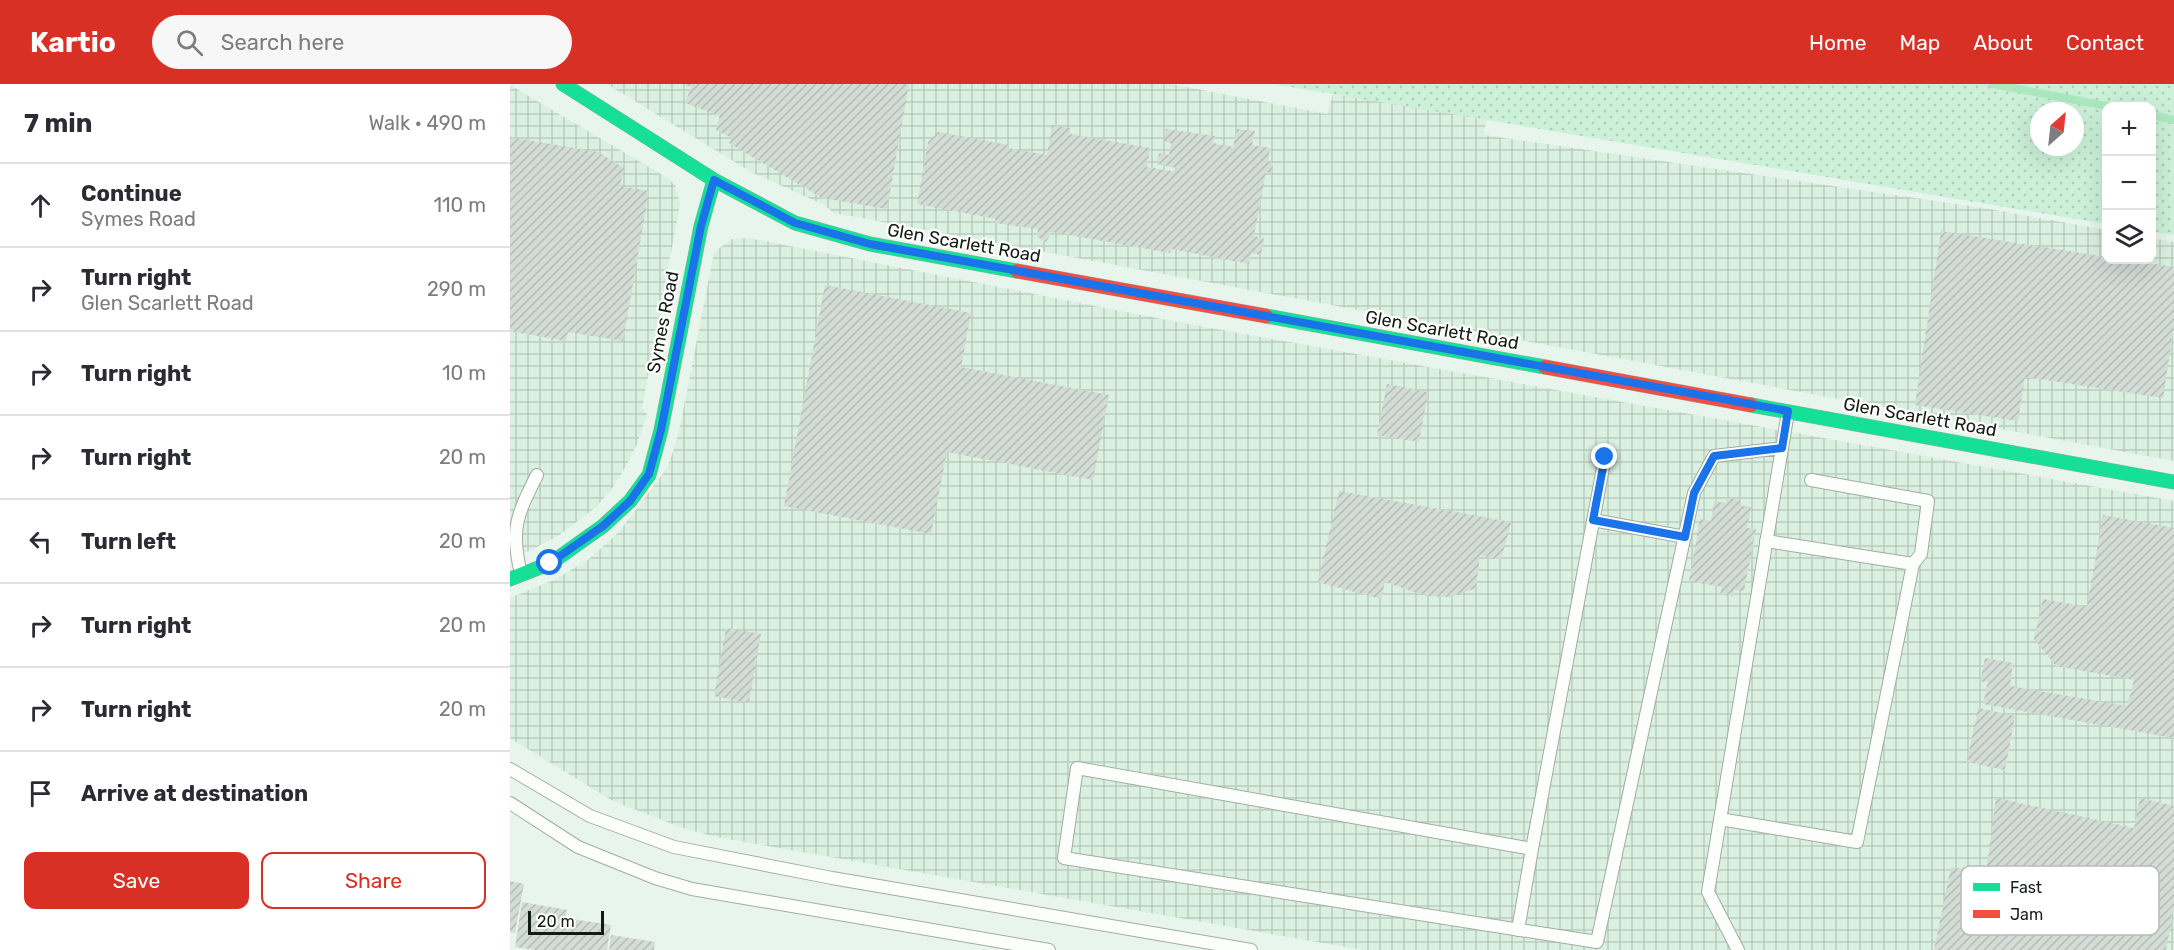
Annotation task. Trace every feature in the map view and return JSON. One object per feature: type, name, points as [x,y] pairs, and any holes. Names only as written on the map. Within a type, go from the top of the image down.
[{"type":"street","points":[[563,84],[714,180]]},
{"type":"street","name":"Glen Scarlett Road","points":[[714,180],[795,223],[870,244],[2174,482]]},
{"type":"street","name":"Symes Road","points":[[516,577],[550,563],[603,526],[630,501],[649,474],[661,430],[701,226],[714,180]]},
{"type":"lane","points":[[1738,950],[1708,892],[1788,411]]},
{"type":"lane","points":[[1532,849],[1077,768],[1064,858],[1597,942],[1694,493],[1714,456],[1782,448]]},
{"type":"lane","points":[[1518,930],[1605,457]]},
{"type":"lane","points":[[516,577],[511,556],[511,526],[537,475]]},
{"type":"lane","points":[[1720,819],[1857,842],[1913,564],[1921,554],[1928,501],[1811,480]]},
{"type":"lane","points":[[1593,520],[1685,537]]},
{"type":"lane","points":[[1766,541],[1913,564]]},
{"type":"lane","points":[[510,769],[590,816],[674,847],[832,878],[1251,950]]},
{"type":"lane","points":[[510,803],[578,847],[655,878],[692,889],[1049,950]]},
{"type":"shaded area","points":[[607,84],[1171,84],[1327,114],[1336,85],[1487,113],[1484,135],[1984,208],[2102,229],[2102,264],[2156,264],[2156,239],[2174,242],[2174,461],[834,213],[824,205],[751,172]]},
{"type":"shaded area","points":[[1273,84],[2174,84],[2174,235],[2156,233],[2156,102],[2102,102],[2102,223]]},
{"type":"shaded area","points":[[510,85],[669,179],[675,185],[680,204],[642,408],[647,414],[637,444],[611,490],[595,508],[558,536],[510,558]]},
{"type":"shaded area","points":[[749,238],[1172,321],[2174,501],[2174,950],[1363,950],[716,837],[680,827],[613,801],[510,738],[510,598],[556,579],[589,559],[619,532],[668,467],[679,432],[714,252],[732,239]]},
{"type":"building","points":[[683,84],[909,84],[887,209],[822,198],[729,143],[732,138],[716,130],[720,116],[685,103],[691,87]]},
{"type":"building","points":[[1052,125],[1070,128],[1070,134],[1150,148],[1147,167],[1176,172],[1177,168],[1157,164],[1159,153],[1169,155],[1171,143],[1164,142],[1166,129],[1215,136],[1213,143],[1233,147],[1237,129],[1255,131],[1252,145],[1270,148],[1268,162],[1273,163],[1271,173],[1266,172],[1254,236],[1264,238],[1261,255],[1251,253],[1249,264],[1171,249],[1170,253],[1052,232],[1046,242],[1037,237],[1038,229],[995,223],[996,219],[917,204],[928,142],[938,132],[1009,145],[1008,148],[1047,155]]},
{"type":"building","points":[[510,137],[598,152],[624,168],[620,186],[649,191],[623,341],[568,332],[566,341],[510,331]]},
{"type":"building","points":[[1941,231],[2102,256],[2102,264],[2153,264],[2174,267],[2174,326],[2163,398],[2025,377],[2018,421],[1915,405]]},
{"type":"building","points":[[825,285],[971,313],[961,367],[1109,395],[1093,480],[947,452],[931,534],[784,506]]},
{"type":"building","points":[[1387,384],[1428,392],[1419,442],[1377,435]]},
{"type":"building","points":[[1339,491],[1511,522],[1501,560],[1480,555],[1476,588],[1451,597],[1425,596],[1385,582],[1381,599],[1318,582]]},
{"type":"building","points":[[1726,498],[1740,500],[1739,505],[1751,507],[1747,528],[1756,529],[1744,591],[1734,590],[1733,597],[1720,594],[1722,587],[1689,581],[1700,519],[1711,521],[1714,501],[1726,503]]},
{"type":"building","points":[[2103,515],[2174,528],[2174,738],[1983,704],[1988,681],[1980,682],[1985,658],[2013,663],[2010,686],[2127,706],[2134,680],[2056,666],[2034,639],[2043,599],[2087,607]]},
{"type":"building","points":[[726,628],[761,634],[749,703],[714,696]]},
{"type":"building","points":[[1978,708],[2015,716],[2005,770],[1967,762]]},
{"type":"building","points":[[1996,798],[2134,828],[2140,798],[2174,806],[2174,908],[2166,950],[1934,950],[1951,867],[1961,869],[1961,935],[2159,935],[2159,866],[1987,866]]},
{"type":"building","points":[[510,881],[524,884],[515,933],[510,932]]},
{"type":"building","points":[[522,902],[567,910],[562,940],[566,918],[611,925],[607,950],[535,950],[515,947]]},
{"type":"building","points":[[611,935],[655,942],[654,950],[609,950]]},
{"type":"waterway","points":[[1993,84],[2102,105]]},
{"type":"waterway","points":[[2156,116],[2174,120]]},
{"type":"traffic: fast","points":[[563,84],[714,180],[795,223],[870,244],[1017,271]]},
{"type":"traffic: fast","points":[[510,579],[551,563],[603,526],[630,501],[649,475],[661,430],[701,226],[714,180]]},
{"type":"traffic: fast","points":[[1266,316],[1545,367]]},
{"type":"traffic: fast","points":[[1751,405],[2174,482]]},
{"type":"traffic: jam","points":[[1017,271],[1266,316]]},
{"type":"traffic: jam","points":[[1545,367],[1751,405]]},
{"type":"route","points":[[550,563],[603,526],[630,501],[649,474],[661,430],[701,226],[714,180],[795,223],[870,244],[1788,411],[1782,448],[1714,456],[1694,493],[1685,537],[1593,520],[1605,457]]}]
